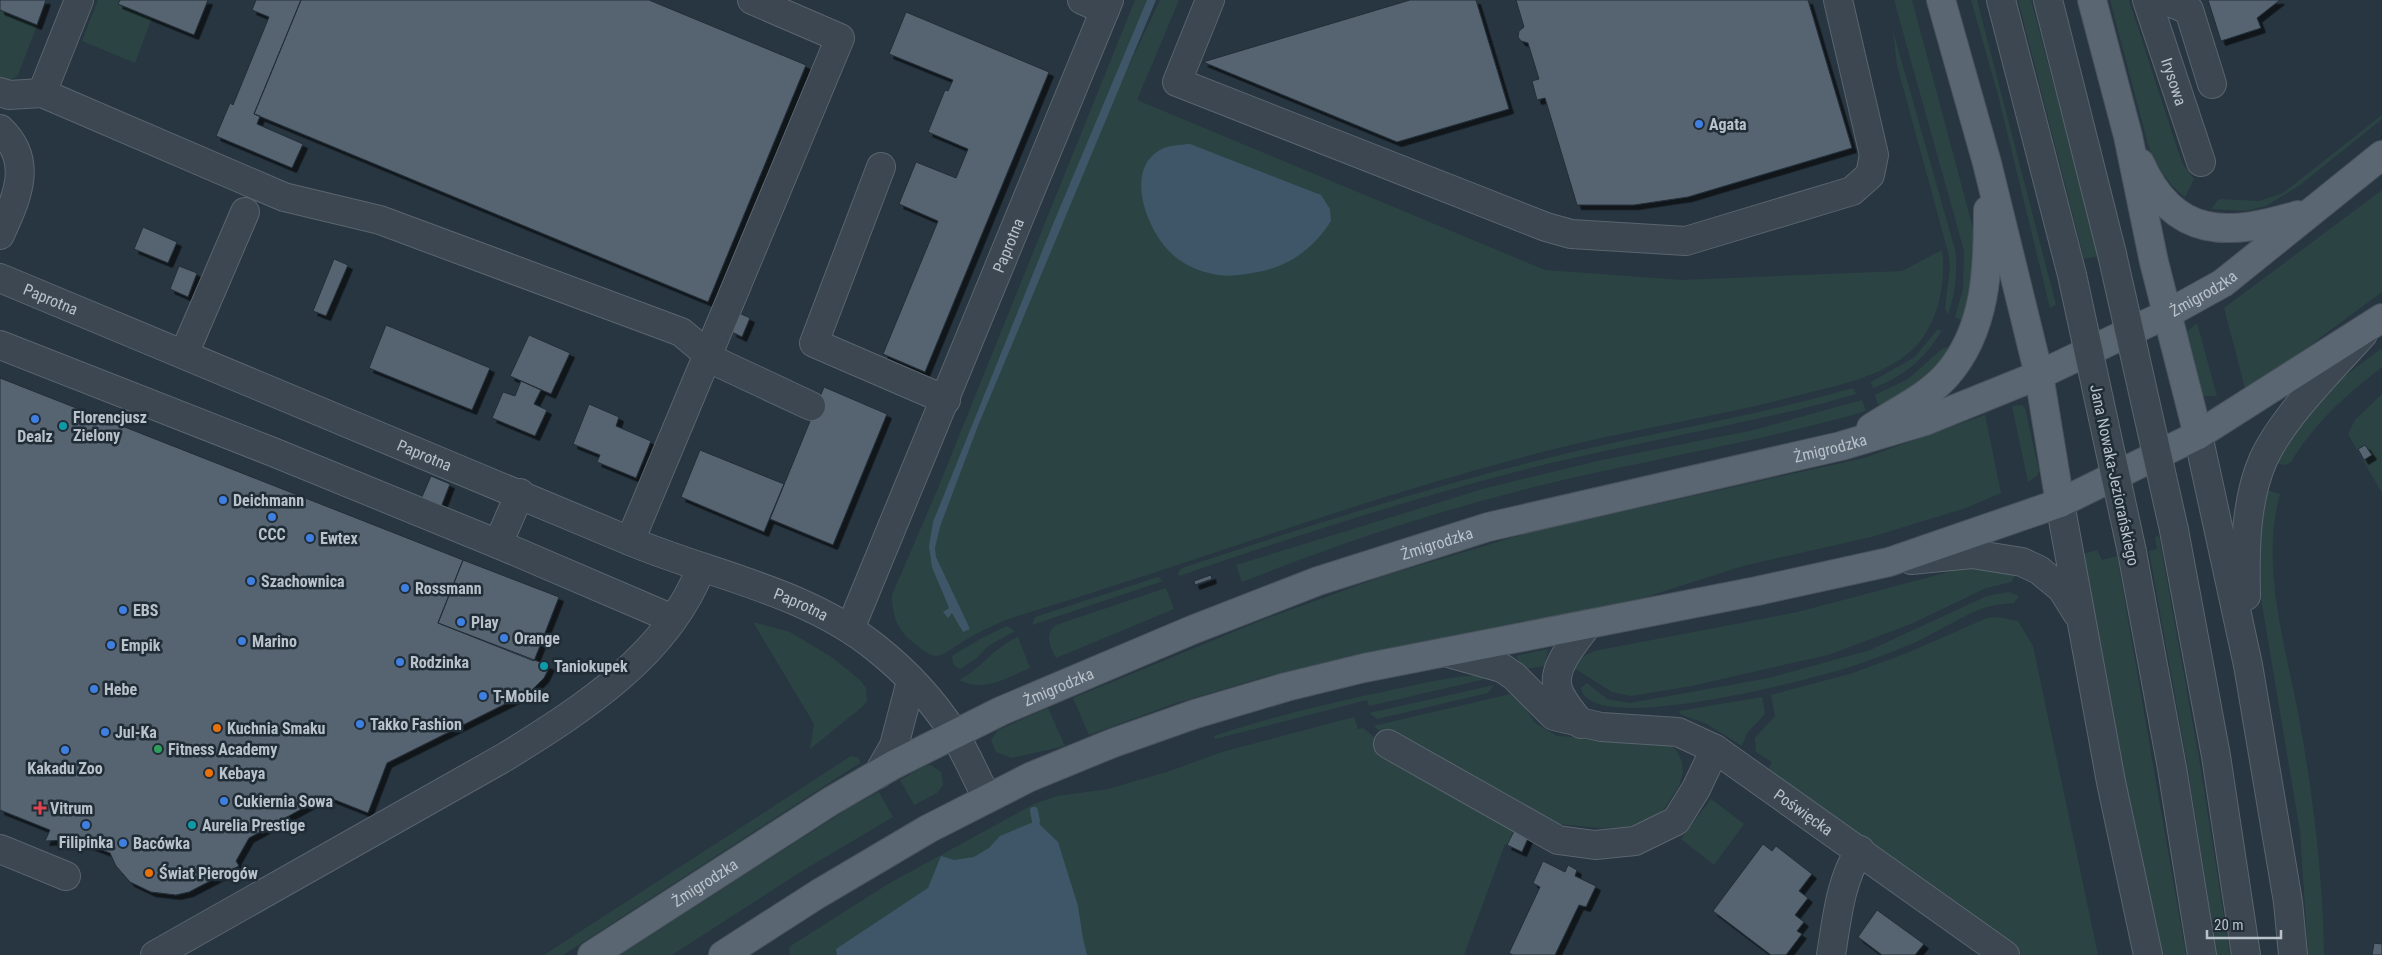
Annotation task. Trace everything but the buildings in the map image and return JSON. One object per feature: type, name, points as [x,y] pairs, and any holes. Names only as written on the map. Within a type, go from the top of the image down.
[{"type":"main road","points":[[1941,0],[1988,166],[2038,375],[2060,503]]},
{"type":"main road","points":[[2092,0],[2128,136],[2167,314],[2198,435]]},
{"type":"main road","name":"Żmigrodzka","points":[[2128,136],[2144,172],[2157,192],[2175,211],[2198,224],[2213,229],[2255,228],[2309,212]]},
{"type":"main road","name":"Żmigrodzka","points":[[592,955],[831,801],[878,774],[954,734],[1062,684],[1192,630],[1318,581],[1488,527],[1841,446],[1925,422],[2038,375],[2167,314],[2223,283],[2382,155]]},
{"type":"main road","points":[[1841,446],[1931,390],[1946,376],[1962,353],[1982,303],[1987,273],[1988,166]]},
{"type":"main road","points":[[723,955],[884,855],[987,798],[1078,757],[1195,714],[1286,687],[1364,668],[1757,591],[1889,562],[2060,503],[2198,435],[2376,323]]},
{"type":"street","points":[[42,93],[79,0]]},
{"type":"street","points":[[630,541],[840,38],[752,0]]},
{"type":"street","points":[[1210,0],[1177,82],[1546,227],[1571,234],[1686,241],[1852,191],[1870,175],[1874,155],[1838,0]]},
{"type":"street","name":"Jana Nowaka-Jeziorańskiego","points":[[2001,0],[2072,275],[2132,552],[2172,768],[2202,955]]},
{"type":"street","points":[[2048,0],[2112,254],[2174,530],[2216,756],[2246,955]]},
{"type":"street","name":"Irysowa","points":[[2148,0],[2177,94],[2201,162]]},
{"type":"street","points":[[2164,0],[2189,10],[2221,81],[2177,94]]},
{"type":"street","name":"Paprotna","points":[[850,629],[946,400],[1099,3]]},
{"type":"street","points":[[0,92],[10,95],[42,93],[284,197],[380,220],[681,332],[717,362],[811,406]]},
{"type":"street","points":[[0,129],[16,150],[22,177],[15,201],[0,235]]},
{"type":"street","points":[[881,167],[814,343],[946,400]]},
{"type":"street","points":[[184,354],[245,212]]},
{"type":"street","name":"Paprotna","points":[[0,278],[520,493],[630,541],[701,568],[744,581],[788,599],[850,629],[875,646],[940,713],[954,734],[987,798]]},
{"type":"street","points":[[2248,665],[2245,550],[2252,498],[2264,458],[2285,425],[2376,323]]},
{"type":"street","points":[[0,345],[273,452],[498,544],[673,619]]},
{"type":"street","points":[[2198,435],[2248,665],[2286,892],[2293,955]]},
{"type":"street","points":[[498,544],[520,493]]},
{"type":"street","points":[[2060,503],[2111,782],[2148,955]]},
{"type":"street","points":[[1889,562],[1972,554],[2022,562],[2039,570],[2062,589],[2082,621]]},
{"type":"street","points":[[154,955],[505,757],[558,724],[644,655],[673,619],[696,581],[701,568]]},
{"type":"street","points":[[1581,724],[1562,698],[1556,679],[1564,658],[1588,624]]},
{"type":"street","name":"Poświęcka","points":[[1445,652],[1502,668],[1514,676],[1554,716],[1581,724],[1678,732],[1715,748],[2005,955]]},
{"type":"street","points":[[878,774],[894,746],[911,681]]},
{"type":"street","points":[[1388,744],[1558,840],[1595,845],[1635,841],[1676,821],[1696,790],[1715,748]]},
{"type":"street","points":[[0,849],[66,876]]},
{"type":"street","points":[[1831,955],[1844,882],[1850,865],[1860,850]]},
{"type":"green space","points":[[98,0],[120,0],[118,4],[152,18],[135,63],[82,41]]},
{"type":"green space","points":[[1135,0],[1147,0],[1053,224],[933,522],[931,535],[932,557],[936,576],[949,608],[943,612],[952,613],[948,584],[936,557],[935,548],[940,527],[978,426],[1117,91],[1160,0],[1179,0],[1137,100],[1545,270],[1682,280],[1902,271],[1942,250],[1943,278],[1941,293],[1932,322],[1916,346],[1906,355],[1882,370],[1857,380],[1739,410],[1546,451],[1479,469],[1014,617],[982,631],[943,654],[936,656],[929,654],[910,640],[901,630],[894,614],[892,595],[936,493]]},
{"type":"green space","points":[[1894,0],[1912,0],[1975,236],[1978,262],[1967,323],[1955,317],[1963,289],[1964,251]]},
{"type":"green space","points":[[1971,0],[1977,0],[2056,305],[2050,308],[1998,95]]},
{"type":"green space","points":[[2018,0],[2031,0],[2099,256],[2084,259]]},
{"type":"green space","points":[[2110,0],[2129,0],[2178,151],[2183,164],[2194,179],[2185,197],[2163,175],[2149,148]]},
{"type":"green space","points":[[0,10],[37,25],[18,75],[10,80],[0,78]]},
{"type":"green space","points":[[1893,31],[1955,250],[1955,282],[1948,315],[1945,308],[1950,267],[1949,256],[1897,65]]},
{"type":"green space","points":[[2382,115],[2382,119],[2300,185],[2266,206],[2246,211],[2211,209],[2219,199],[2259,201],[2283,193]]},
{"type":"green space","points":[[2382,190],[2382,292],[2275,371],[2245,388],[2224,308]]},
{"type":"green space","points":[[2197,323],[2217,396],[2203,396],[2186,333]]},
{"type":"green space","points":[[1937,330],[1942,330],[1921,358],[1904,372],[1873,388],[1871,382],[1915,357]]},
{"type":"green space","points":[[1943,348],[1954,348],[1920,382],[1901,395],[1878,405],[1875,395],[1908,379]]},
{"type":"green space","points":[[2382,348],[2382,367],[2332,410],[2311,434],[2291,462],[2286,465],[2274,463],[2279,453],[2330,387]]},
{"type":"green space","points":[[1853,388],[1856,394],[1821,404],[1504,475],[1410,501],[1179,576],[1178,573],[1182,568],[1273,538],[1456,482],[1548,458],[1777,408]]},
{"type":"green space","points":[[2382,394],[2382,493],[2348,434],[2355,420]]},
{"type":"green space","points":[[1862,400],[1866,411],[1791,431],[1563,480],[1481,501],[1360,538],[1242,582],[1236,565],[1486,488],[1602,460],[1754,430]]},
{"type":"green space","points":[[2022,405],[2025,408],[2039,471],[2037,476],[2028,482],[2012,406]]},
{"type":"green space","points":[[1985,415],[2001,493],[1966,508],[1871,537],[1743,566],[1643,598],[1361,654],[1268,676],[1173,704],[1089,735],[1073,698],[1265,619],[1384,576],[1531,532],[1864,458]]},
{"type":"green space","points":[[2264,489],[2280,494],[2274,523],[2274,582],[2283,641],[2296,700],[2314,813],[2322,898],[2324,955],[2308,955],[2300,831],[2257,575]]},
{"type":"green space","points":[[2159,536],[2199,758],[2230,955],[2217,955],[2187,763],[2149,551],[2157,549],[2155,537]]},
{"type":"green space","points":[[2097,550],[2102,560],[2117,556],[2186,955],[2159,955],[2076,556]]},
{"type":"green space","points":[[1971,566],[2018,570],[2011,582],[1986,588],[1911,624],[1828,655],[1691,686],[1631,696],[1612,692],[1574,668],[1581,658],[1594,651],[1798,612]]},
{"type":"green space","points":[[1158,577],[1163,581],[1032,625],[1035,617]]},
{"type":"green space","points":[[1166,588],[1174,609],[1056,658],[1050,645],[1049,636],[1056,625]]},
{"type":"green space","points":[[2008,592],[2019,596],[2014,603],[1982,609],[1894,651],[1835,672],[1756,691],[1663,706],[1623,708],[1594,702],[1581,688],[1587,683],[1607,699],[1630,703],[1769,678],[1870,650],[1987,596]]},
{"type":"green space","points":[[1997,617],[2018,621],[2033,646],[2098,955],[2022,955],[1768,770],[1772,762],[1756,752],[1755,738],[1775,716],[1771,695],[1853,673],[1907,653],[1987,618]]},
{"type":"green space","points":[[753,622],[790,632],[833,658],[861,681],[866,688],[867,701],[862,707],[810,749],[814,724]]},
{"type":"green space","points":[[1007,626],[1015,631],[988,646],[978,657],[960,669],[953,664],[952,656],[980,639]]},
{"type":"green space","points":[[1018,637],[1030,668],[986,685],[968,684],[959,680],[1002,646]]},
{"type":"green space","points":[[1548,649],[1545,666],[1525,669],[1516,656]]},
{"type":"green space","points":[[1488,675],[1494,677],[1369,706],[1367,700],[1215,739],[1214,736],[1344,700],[1437,680]]},
{"type":"green space","points":[[1494,685],[1488,693],[1377,719],[1369,713]]},
{"type":"green space","points":[[1515,693],[1535,723],[1557,736],[1668,744],[1676,750],[1682,762],[1683,772],[1679,786],[1664,809],[1650,821],[1633,827],[1600,828],[1548,823],[1393,740],[1373,726]]},
{"type":"green space","points":[[1762,697],[1765,714],[1747,733],[1742,746],[1707,724],[1680,714],[1679,711]]},
{"type":"green space","points":[[1048,708],[1065,746],[1012,758],[996,752],[991,740],[998,730]]},
{"type":"green space","points":[[1354,717],[1358,729],[1363,728],[1382,743],[1515,829],[1507,845],[1505,844],[1464,955],[790,955],[789,947],[888,884],[1034,804],[1057,796],[1108,789],[1170,771],[1222,752]]},
{"type":"green space","points":[[851,756],[859,758],[860,763],[563,955],[544,955]]},
{"type":"green space","points":[[931,765],[941,772],[943,785],[937,793],[914,805],[900,780],[925,766]]},
{"type":"green space","points":[[879,792],[893,817],[802,871],[672,955],[620,955],[849,808]]},
{"type":"green space","points":[[1711,799],[1744,824],[1714,865],[1681,839]]},
{"type":"water","points":[[1147,0],[1156,0],[978,426],[940,527],[935,548],[936,557],[970,629],[963,632],[952,613],[948,618],[943,612],[949,608],[932,567],[929,546],[933,522],[1053,224]]},
{"type":"water","points":[[1190,144],[1321,195],[1330,209],[1331,221],[1317,240],[1309,247],[1291,260],[1270,269],[1227,276],[1215,275],[1193,268],[1169,251],[1153,229],[1147,215],[1141,185],[1143,171],[1149,159],[1163,148]]},
{"type":"water","points":[[1036,821],[1058,842],[1078,906],[1087,955],[837,955],[836,949],[928,888],[941,856],[954,860],[974,857],[989,848],[1000,836]]},
{"type":"waterway","points":[[1034,811],[1036,821]]},
{"type":"place","name":"Agata","points":[[1699,124]]},
{"type":"place","name":"Dealz","points":[[35,419]]},
{"type":"place","name":"Florencjusz Zielony","points":[[63,426]]},
{"type":"place","name":"Deichmann","points":[[223,500]]},
{"type":"place","name":"CCC","points":[[272,517]]},
{"type":"place","name":"Ewtex","points":[[310,538]]},
{"type":"place","name":"Szachownica","points":[[251,581]]},
{"type":"place","name":"Rossmann","points":[[405,588]]},
{"type":"place","name":"EBS","points":[[123,610]]},
{"type":"place","name":"Play","points":[[461,622]]},
{"type":"place","name":"Orange","points":[[504,638]]},
{"type":"place","name":"Marino","points":[[242,641]]},
{"type":"place","name":"Empik","points":[[111,645]]},
{"type":"place","name":"Rodzinka","points":[[400,662]]},
{"type":"place","name":"Taniokupek","points":[[544,666]]},
{"type":"place","name":"Hebe","points":[[94,689]]},
{"type":"place","name":"T-Mobile","points":[[483,696]]},
{"type":"place","name":"Takko Fashion","points":[[360,724]]},
{"type":"place","name":"Kuchnia Smaku","points":[[217,728]]},
{"type":"place","name":"Jul-Ka","points":[[105,732]]},
{"type":"place","name":"Fitness Academy","points":[[158,749]]},
{"type":"place","name":"Kakadu Zoo","points":[[65,750]]},
{"type":"place","name":"Kebaya","points":[[209,773]]},
{"type":"place","name":"Cukiernia Sowa","points":[[224,801]]},
{"type":"place","name":"Vitrum","points":[[40,808]]},
{"type":"place","name":"Filipinka","points":[[86,825]]},
{"type":"place","name":"Aurelia Prestige","points":[[192,825]]},
{"type":"place","name":"Bacówka","points":[[123,843]]},
{"type":"place","name":"Świat Pierogów","points":[[149,873]]}]
